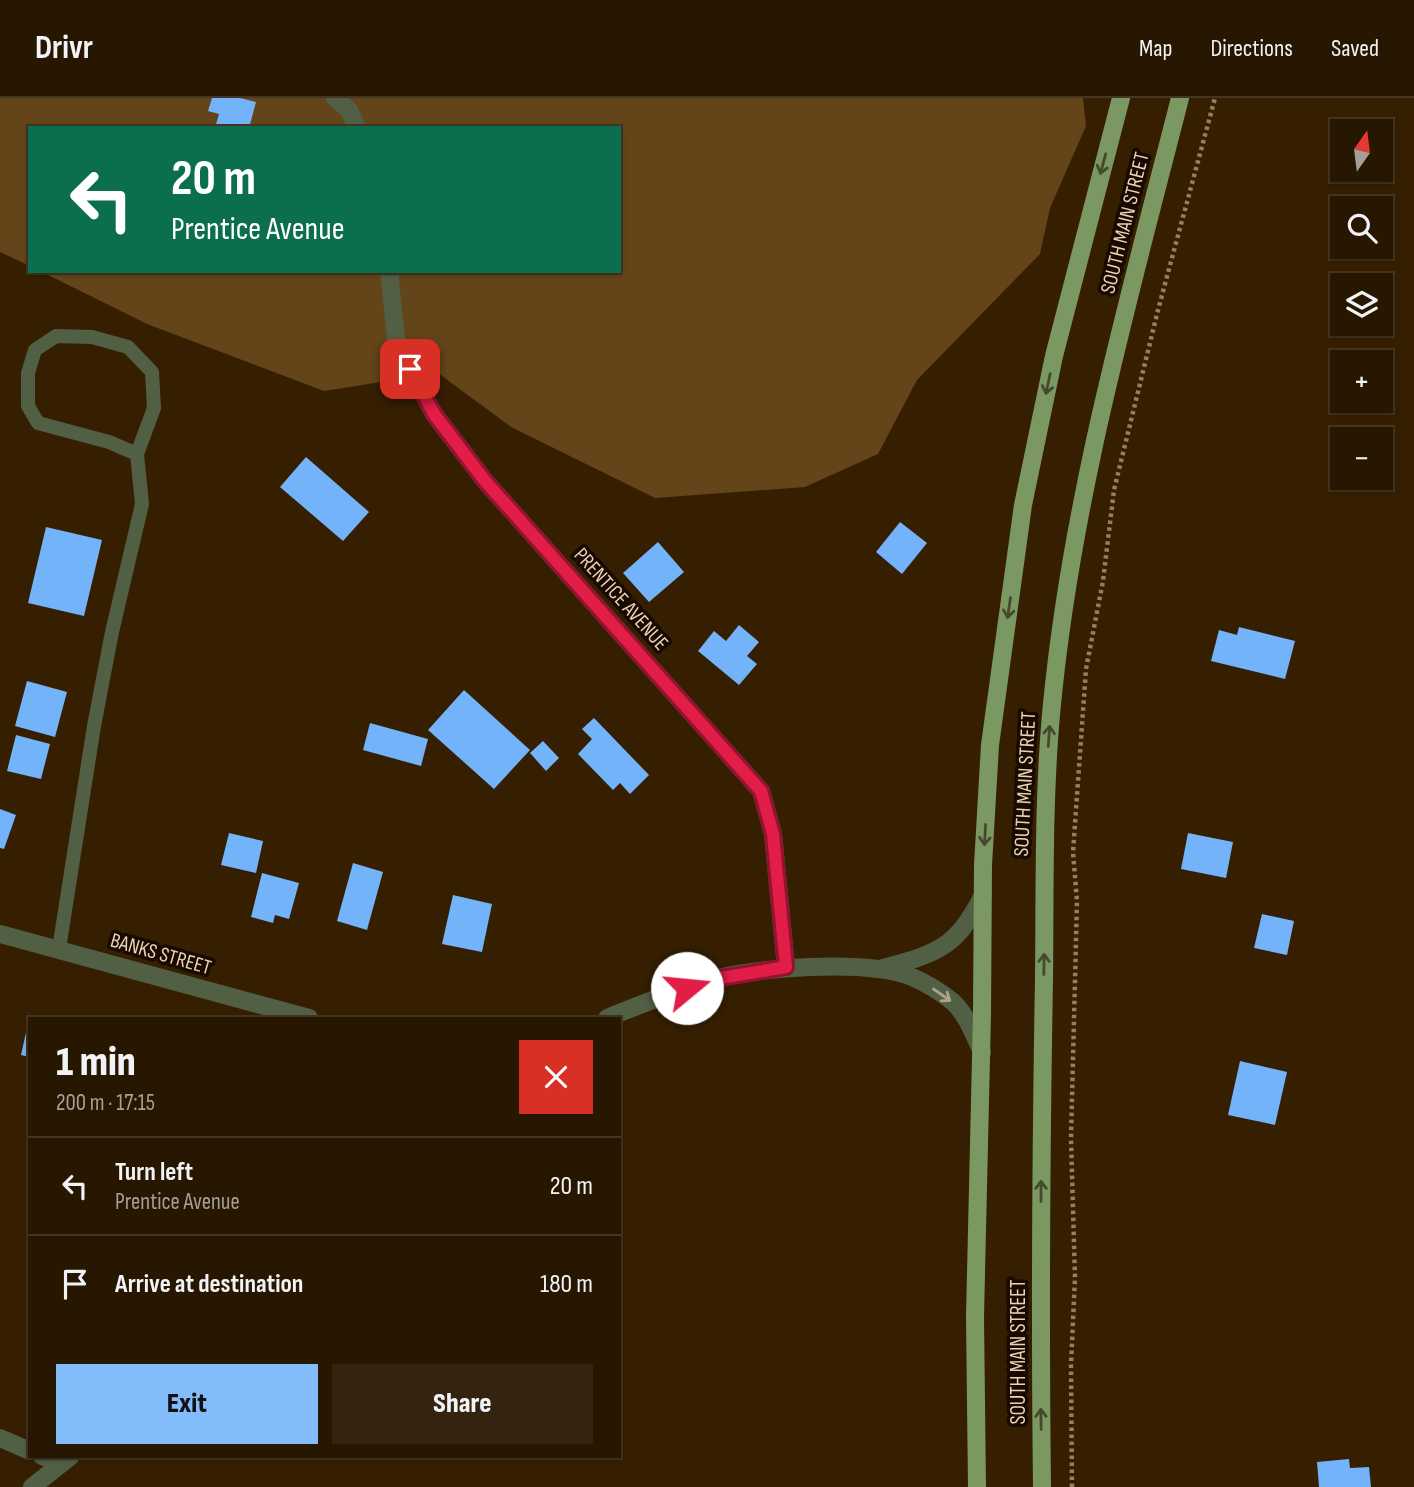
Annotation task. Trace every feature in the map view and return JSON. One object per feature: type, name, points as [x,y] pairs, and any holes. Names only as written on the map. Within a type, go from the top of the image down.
[{"type":"main road","name":"SOUTH MAIN STREET","points":[[977,1487],[975,1317],[983,895],[990,745],[1023,505],[1054,356],[1121,98]]},
{"type":"main road","name":"SOUTH MAIN STREET","points":[[1042,1487],[1040,1294],[1044,812],[1052,704],[1066,591],[1105,390],[1180,98]]},
{"type":"street","points":[[335,98],[349,110],[356,126]]},
{"type":"street","name":"PRENTICE AVENUE","points":[[389,273],[397,347],[434,414],[485,481],[761,791],[773,834],[786,967]]},
{"type":"street","points":[[880,969],[925,957],[952,942],[973,915],[983,895]]},
{"type":"street","name":"BANKS STREET","points":[[0,934],[305,1017]]},
{"type":"street","points":[[610,1017],[709,980],[786,967],[880,969],[911,977],[934,988],[954,1003],[965,1016],[982,1052]]},
{"type":"street","points":[[0,1438],[28,1450]]},
{"type":"street","points":[[32,1487],[66,1460]]},
{"type":"lane","points":[[59,949],[96,713],[142,504],[137,454],[154,408],[152,372],[128,347],[92,337],[56,336],[34,351],[27,373],[29,406],[38,423],[109,442],[137,454]]},
{"type":"path","points":[[1072,1487],[1071,1365],[1075,1278],[1071,1139],[1077,901],[1074,841],[1086,669],[1100,600],[1114,490],[1158,310],[1215,98]]},
{"type":"shaded area","points":[[0,98],[1083,98],[1086,126],[1050,208],[1040,254],[917,380],[878,454],[805,487],[655,498],[511,427],[438,373],[324,391],[147,324],[44,273],[621,273],[621,126],[28,126],[28,265],[0,252]]},
{"type":"building","points":[[212,98],[240,98],[256,102],[250,126],[216,126],[219,114],[208,111]]},
{"type":"building","points":[[306,457],[369,512],[343,541],[280,487]]},
{"type":"building","points":[[900,522],[927,543],[902,574],[876,552]]},
{"type":"building","points":[[46,527],[102,540],[84,616],[28,603]]},
{"type":"building","points":[[658,542],[684,572],[649,602],[623,573]]},
{"type":"building","points":[[739,625],[759,642],[747,656],[757,664],[739,685],[698,651],[714,631],[726,641]]},
{"type":"building","points":[[1239,627],[1295,641],[1285,679],[1211,661],[1219,630],[1237,635]]},
{"type":"building","points":[[27,681],[67,692],[55,737],[15,726]]},
{"type":"building","points":[[464,690],[530,750],[494,789],[428,730]]},
{"type":"building","points":[[594,718],[649,775],[630,794],[620,783],[613,790],[578,754],[592,739],[582,729]]},
{"type":"building","points":[[370,723],[428,739],[421,766],[363,750]]},
{"type":"building","points":[[16,735],[50,744],[41,779],[7,771]]},
{"type":"building","points":[[543,741],[559,758],[546,771],[530,753]]},
{"type":"building","points":[[0,809],[16,815],[4,849],[0,848]]},
{"type":"building","points":[[229,833],[263,841],[256,873],[221,865]]},
{"type":"building","points":[[1188,833],[1233,842],[1226,878],[1181,869]]},
{"type":"building","points":[[353,863],[383,872],[367,930],[337,921]]},
{"type":"building","points":[[262,873],[299,883],[289,919],[275,915],[273,923],[251,917]]},
{"type":"building","points":[[453,895],[492,904],[482,952],[442,944]]},
{"type":"building","points":[[1262,914],[1294,921],[1287,955],[1254,948]]},
{"type":"building","points":[[28,1024],[28,1057],[21,1055]]},
{"type":"building","points":[[1240,1061],[1287,1072],[1275,1125],[1228,1115]]},
{"type":"building","points":[[1349,1459],[1350,1468],[1369,1467],[1371,1487],[1319,1487],[1317,1462]]},
{"type":"route","points":[[410,369],[434,414],[485,481],[761,791],[773,834],[786,967],[709,980],[687,988]]}]
